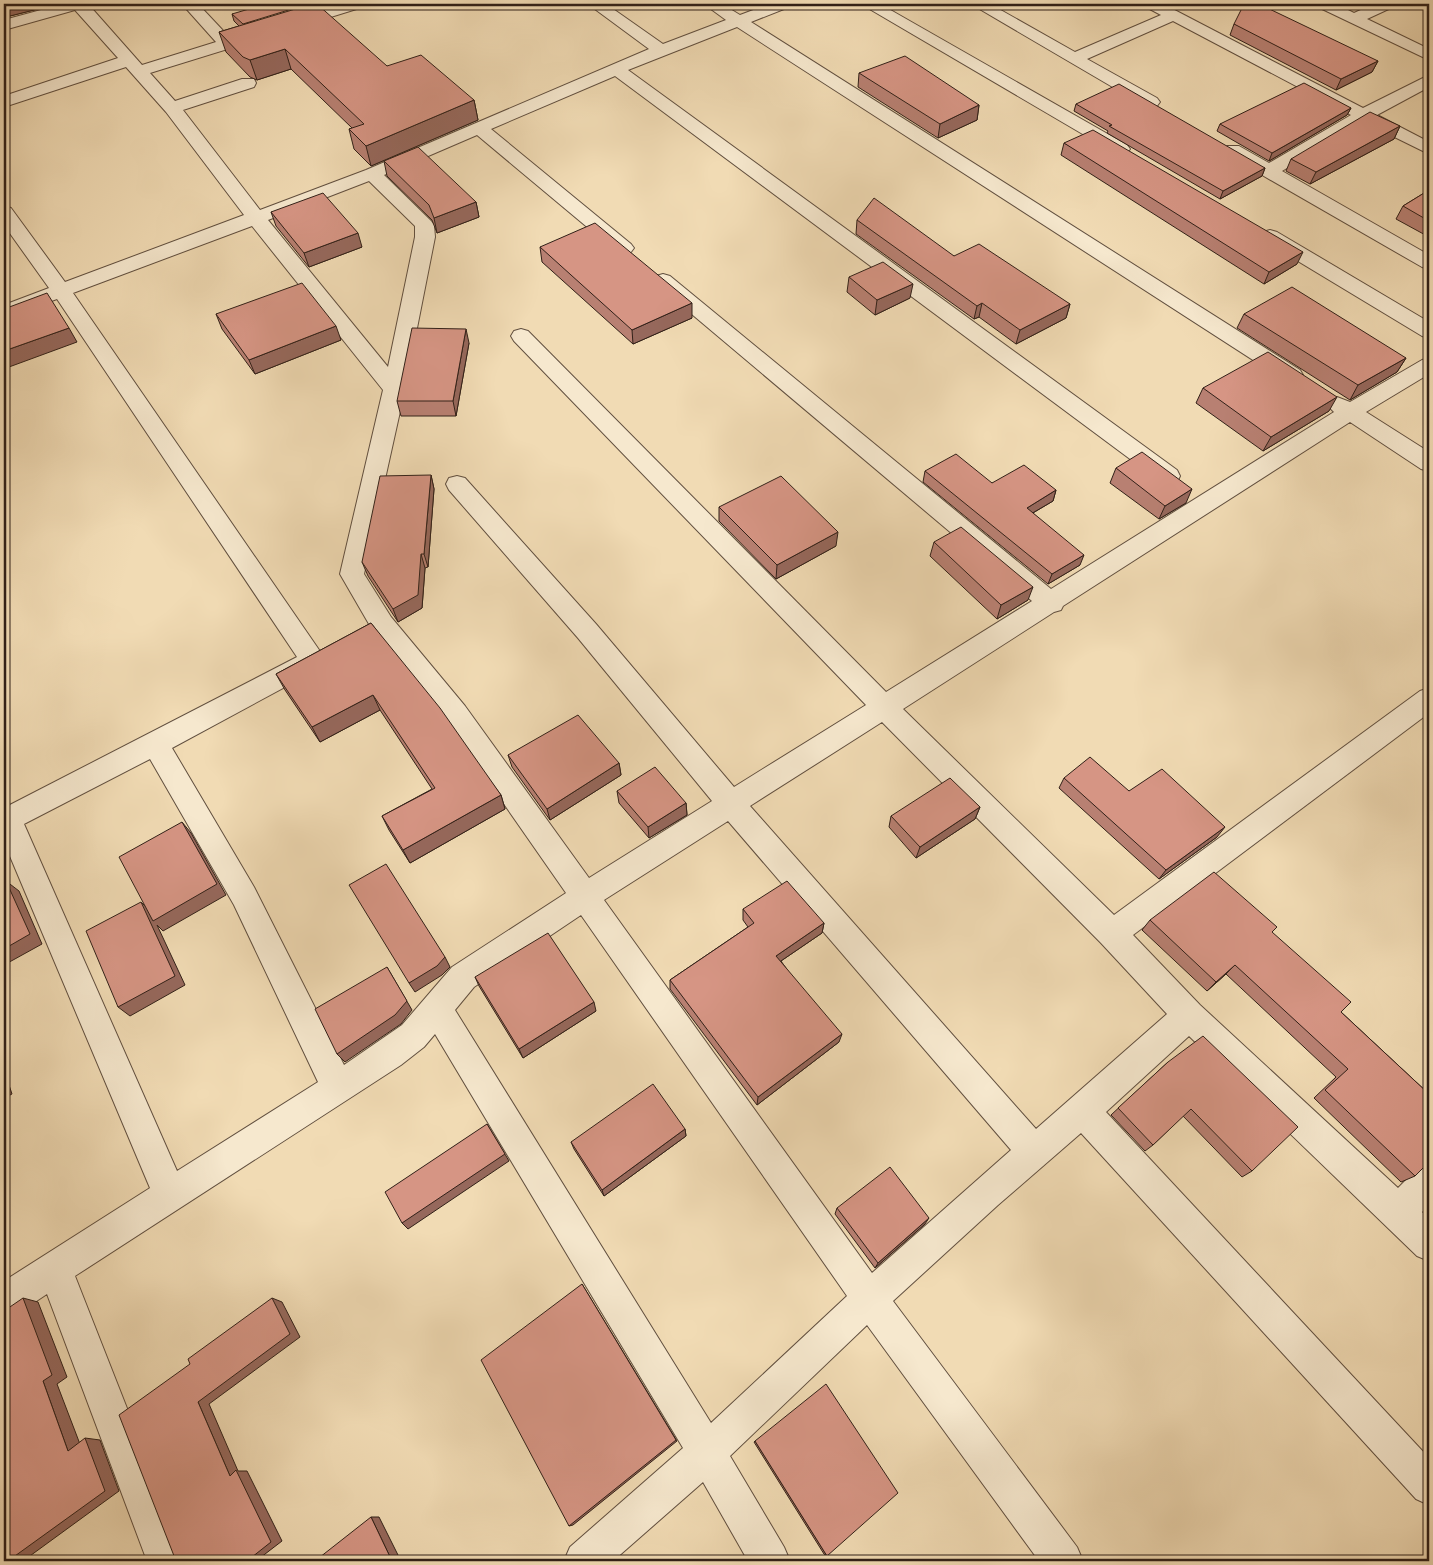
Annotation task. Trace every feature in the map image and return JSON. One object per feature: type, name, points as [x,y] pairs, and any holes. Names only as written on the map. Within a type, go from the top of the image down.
[{"type":"street","points":[[4,26],[79,4],[172,108],[257,219],[394,389]]},
{"type":"street","points":[[4,102],[134,66],[227,44],[358,4]]},
{"type":"street","points":[[596,4],[661,50]]},
{"type":"street","points":[[712,4],[1308,386]]},
{"type":"street","points":[[4,312],[257,219],[372,174],[661,50],[784,4]]},
{"type":"street","points":[[869,4],[1139,160]]},
{"type":"street","points":[[979,4],[1167,112]]},
{"type":"street","points":[[1152,4],[1429,149]]},
{"type":"street","points":[[1324,4],[1429,55]]},
{"type":"street","points":[[1355,18],[1387,4]]},
{"type":"street","points":[[199,6],[227,44]]},
{"type":"street","points":[[1074,58],[1174,15]]},
{"type":"street","points":[[616,69],[1194,494]]},
{"type":"street","points":[[1268,170],[1363,115],[1429,80]]},
{"type":"street","points":[[172,108],[248,83]]},
{"type":"street","points":[[480,129],[1052,603]]},
{"type":"street","points":[[1218,141],[1429,263]]},
{"type":"street","points":[[372,174],[424,226],[425,237],[394,389],[352,574],[382,624],[456,714],[870,1298],[1063,1561]]},
{"type":"street","points":[[4,212],[321,655],[155,744],[6,820],[170,1193]]},
{"type":"street","points":[[1255,228],[1429,331]]},
{"type":"street","points":[[521,336],[886,708],[1112,933],[1189,1015],[1398,1212],[1429,1244]]},
{"type":"street","points":[[4,1301],[337,1086],[390,1054],[413,1036],[463,978],[584,897],[1052,603],[1194,494],[1350,412],[1429,365]]},
{"type":"street","points":[[1324,396],[1429,464]]},
{"type":"street","points":[[457,484],[587,631],[732,805],[1034,1151]]},
{"type":"street","points":[[356,637],[382,624]]},
{"type":"street","points":[[1112,933],[1429,699]]},
{"type":"street","points":[[155,744],[244,896],[337,1086]]},
{"type":"street","points":[[436,1009],[706,1452],[770,1561]]},
{"type":"street","points":[[584,1561],[706,1452],[870,1298],[1189,1015]]},
{"type":"street","points":[[1083,1110],[1429,1486]]},
{"type":"street","points":[[1398,1212],[1429,1181]]},
{"type":"street","points":[[55,1269],[167,1561]]},
{"type":"building","points":[[266,4],[308,4],[243,24],[232,14]]},
{"type":"building","points":[[317,4],[387,66],[421,55],[474,100],[366,146],[349,129],[364,124],[285,49],[250,60],[243,57],[219,32]]},
{"type":"building","points":[[1244,4],[1259,4],[1378,61],[1341,79],[1234,24]]},
{"type":"building","points":[[905,56],[979,105],[940,124],[859,73]]},
{"type":"building","points":[[1304,83],[1351,108],[1272,153],[1220,124]]},
{"type":"building","points":[[1119,84],[1265,168],[1223,191],[1109,126],[1112,125],[1076,104]]},
{"type":"building","points":[[1370,112],[1400,126],[1316,172],[1291,159]]},
{"type":"building","points":[[1093,130],[1303,252],[1269,272],[1064,143]]},
{"type":"building","points":[[418,147],[476,202],[434,218],[429,205],[384,161]]},
{"type":"building","points":[[1429,190],[1429,221],[1403,206]]},
{"type":"building","points":[[323,193],[358,233],[304,253],[271,212]]},
{"type":"building","points":[[874,198],[954,256],[979,244],[1070,304],[1020,330],[982,303],[977,306],[857,220]]},
{"type":"building","points":[[595,223],[692,303],[632,330],[540,247]]},
{"type":"building","points":[[883,262],[913,284],[877,300],[849,277]]},
{"type":"building","points":[[302,283],[336,326],[249,360],[216,314]]},
{"type":"building","points":[[1292,287],[1406,358],[1358,385],[1244,314]]},
{"type":"building","points":[[47,293],[69,328],[4,351],[4,309]]},
{"type":"building","points":[[412,328],[466,329],[453,401],[397,401]]},
{"type":"building","points":[[1268,352],[1337,397],[1271,437],[1203,388]]},
{"type":"building","points":[[1142,452],[1192,489],[1165,506],[1116,468]]},
{"type":"building","points":[[956,454],[992,483],[1024,465],[1056,490],[1027,508],[1084,555],[1052,574],[925,471]]},
{"type":"building","points":[[431,475],[424,554],[421,554],[418,595],[393,609],[362,562],[380,476]]},
{"type":"building","points":[[781,476],[838,532],[777,565],[719,507]]},
{"type":"building","points":[[961,527],[1033,587],[1001,605],[934,542]]},
{"type":"building","points":[[371,623],[440,708],[501,795],[403,850],[382,816],[435,788],[373,695],[312,727],[276,674]]},
{"type":"building","points":[[578,715],[619,763],[547,809],[508,755]]},
{"type":"building","points":[[1090,757],[1129,791],[1162,769],[1225,827],[1166,870],[1064,778]]},
{"type":"building","points":[[655,767],[686,803],[648,827],[617,791]]},
{"type":"building","points":[[950,778],[980,807],[920,847],[891,816]]},
{"type":"building","points":[[182,822],[217,884],[153,921],[119,857]]},
{"type":"building","points":[[386,864],[445,957],[437,966],[409,983],[349,885]]},
{"type":"building","points":[[1214,872],[1277,927],[1272,932],[1351,1002],[1341,1012],[1429,1094],[1429,1162],[1415,1176],[1325,1090],[1348,1069],[1235,965],[1216,982],[1150,920]]},
{"type":"building","points":[[6,881],[30,934],[4,949],[4,882]]},
{"type":"building","points":[[787,881],[824,923],[776,956],[842,1034],[758,1097],[670,980],[754,923],[743,909]]},
{"type":"building","points":[[141,902],[175,976],[118,1007],[86,931]]},
{"type":"building","points":[[548,933],[594,1002],[519,1049],[475,977]]},
{"type":"building","points":[[387,967],[407,1001],[395,1015],[337,1054],[315,1009]]},
{"type":"building","points":[[1203,1036],[1298,1127],[1252,1171],[1191,1109],[1153,1145],[1118,1108],[1168,1062]]},
{"type":"building","points":[[653,1084],[685,1129],[602,1190],[571,1142]]},
{"type":"building","points":[[487,1124],[505,1154],[402,1223],[385,1192]]},
{"type":"building","points":[[890,1167],[929,1218],[878,1263],[837,1208]]},
{"type":"building","points":[[582,1284],[676,1440],[569,1526],[481,1360]]},
{"type":"building","points":[[23,1298],[52,1375],[43,1381],[68,1451],[85,1438],[105,1491],[8,1561],[4,1561],[4,1311]]},
{"type":"building","points":[[272,1298],[290,1334],[198,1402],[230,1476],[236,1470],[271,1542],[247,1561],[176,1561],[119,1415],[190,1364],[188,1359]]},
{"type":"building","points":[[826,1384],[898,1493],[827,1556],[755,1441]]},
{"type":"building","points":[[371,1517],[392,1561],[315,1561]]}]
